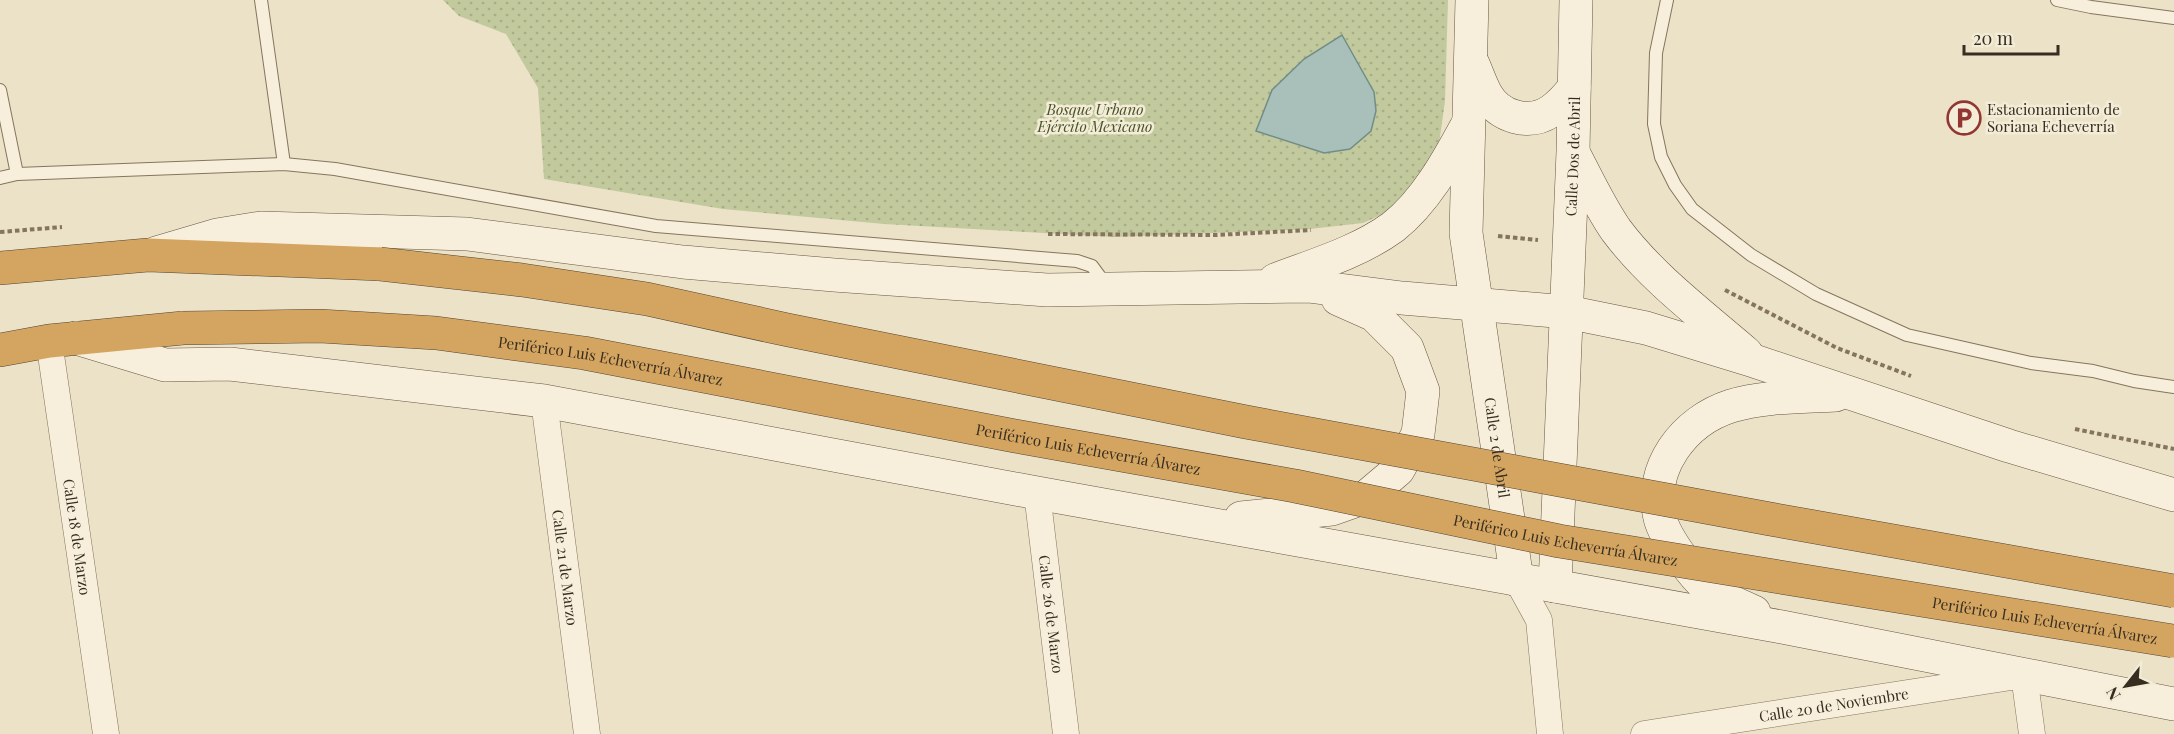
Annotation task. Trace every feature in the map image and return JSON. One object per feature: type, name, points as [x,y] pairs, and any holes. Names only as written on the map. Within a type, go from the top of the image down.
[{"type":"highway","points":[[0,268],[148,255],[381,264],[522,280],[647,299],[812,335],[1246,422],[1712,509],[2174,591]]},
{"type":"highway","name":"Periférico Luis Echeverría Álvarez","points":[[0,350],[62,339],[183,328],[320,326],[424,332],[584,353],[1015,436],[1295,486],[1559,541],[2174,641]]},
{"type":"street","points":[[1472,0],[1466,233],[1477,305]]},
{"type":"street","name":"Calle Dos de Abril","points":[[1567,312],[1576,0]]},
{"type":"street","points":[[1472,59],[1486,95],[1496,107],[1515,118],[1534,118],[1549,113],[1560,105],[1574,88]]},
{"type":"street","points":[[1257,286],[1342,254],[1394,226],[1424,195],[1445,165],[1468,122]]},
{"type":"street","points":[[1573,152],[1597,198],[1630,248],[1655,274],[1754,361]]},
{"type":"street","points":[[148,255],[217,235],[261,228],[467,234],[695,263],[1047,290],[1308,286],[1477,305],[1567,312],[1646,328],[1754,361],[2009,446],[2174,495]]},
{"type":"street","points":[[1203,522],[1332,509],[1366,497],[1398,470],[1418,434],[1422,391],[1407,348],[1374,315],[1308,286]]},
{"type":"street","name":"Calle 2 de Abril","points":[[1477,305],[1517,580],[1539,620],[1550,734]]},
{"type":"street","points":[[1539,620],[1555,586],[1567,312]]},
{"type":"street","points":[[62,339],[165,365],[230,364],[544,401],[1037,494],[1782,627],[2174,704]]},
{"type":"street","name":"Calle 18 de Marzo","points":[[62,339],[106,734]]},
{"type":"street","points":[[1782,627],[1710,590],[1681,558],[1660,519],[1657,483],[1669,456],[1684,434],[1730,406],[1770,399],[1853,394]]},
{"type":"street","name":"Calle 21 de Marzo","points":[[544,401],[587,734]]},
{"type":"street","name":"Calle 26 de Marzo","points":[[1037,494],[1066,734]]},
{"type":"street","points":[[2024,675],[2032,734]]},
{"type":"street","name":"Calle 20 de Noviembre","points":[[1644,734],[2024,675]]},
{"type":"lane","points":[[261,0],[284,164]]},
{"type":"lane","points":[[1666,0],[1656,65],[1654,124],[1661,157],[1675,185],[1692,209],[1751,255],[1816,294],[1907,335],[2031,363],[2093,371],[2134,381],[2174,387]]},
{"type":"lane","points":[[2057,0],[2174,18]]},
{"type":"lane","points":[[0,90],[17,174]]},
{"type":"lane","points":[[0,178],[17,174],[284,164],[335,169],[656,226],[1077,261],[1092,266],[1108,289]]},
{"type":"green space","name":"Bosque Urbano Ejército Mexicano","points":[[443,0],[1448,0],[1445,101],[1439,144],[1429,170],[1392,210],[1363,223],[1310,229],[1116,237],[884,224],[723,209],[544,179],[538,88],[506,34],[459,16]]},
{"type":"water","points":[[1342,35],[1374,92],[1376,111],[1371,131],[1350,149],[1324,153],[1256,131],[1272,90],[1304,59]]},
{"type":"place","name":"Estacionamiento de Soriana Echeverría","points":[[1964,118]]}]
